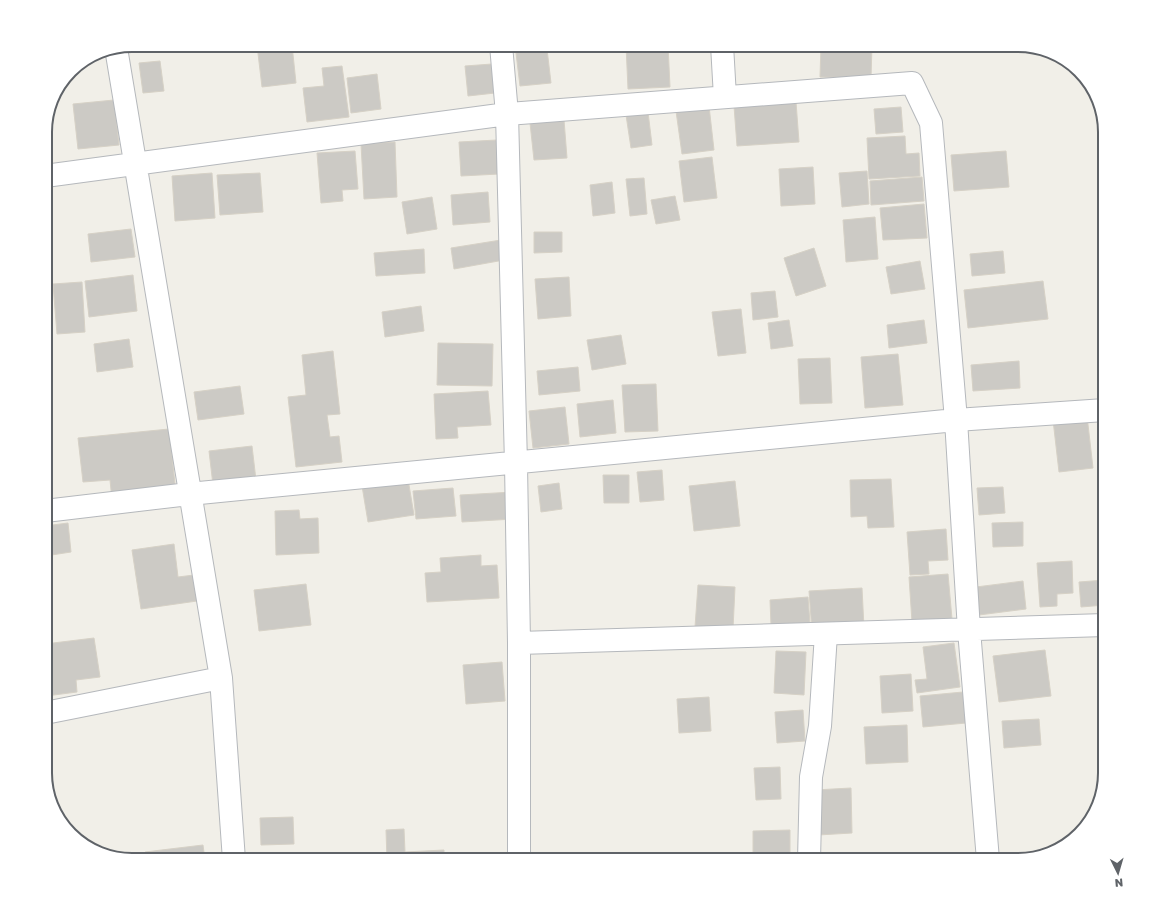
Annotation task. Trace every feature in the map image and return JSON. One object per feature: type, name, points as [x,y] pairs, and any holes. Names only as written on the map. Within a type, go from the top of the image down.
[{"type":"street","points":[[502,52],[507,114],[516,464],[520,853]]},
{"type":"street","points":[[722,52],[725,97]]},
{"type":"street","points":[[117,54],[134,165],[220,678],[233,853]]},
{"type":"street","points":[[52,175],[507,114],[912,83],[931,123],[956,420],[969,630],[987,853]]},
{"type":"street","points":[[52,509],[189,494],[516,464],[956,420],[1098,410]]},
{"type":"street","points":[[519,643],[1098,625]]},
{"type":"street","points":[[809,853],[811,777],[820,726],[826,634]]},
{"type":"street","points":[[52,712],[220,678]]},
{"type":"building","points":[[258,52],[293,52],[296,83],[262,87]]},
{"type":"building","points":[[547,52],[551,83],[520,86],[516,53]]},
{"type":"building","points":[[626,52],[668,52],[670,87],[628,89]]},
{"type":"building","points":[[821,52],[872,52],[871,78],[820,77]]},
{"type":"building","points":[[160,61],[164,91],[143,93],[139,63]]},
{"type":"building","points":[[492,64],[495,93],[468,96],[465,66]]},
{"type":"building","points":[[342,66],[349,117],[307,122],[303,88],[324,86],[322,68]]},
{"type":"building","points":[[377,74],[381,109],[351,113],[347,78]]},
{"type":"building","points":[[114,100],[119,145],[78,149],[73,104]]},
{"type":"building","points":[[796,102],[799,142],[737,146],[734,106]]},
{"type":"building","points":[[709,106],[714,150],[682,154],[676,111]]},
{"type":"building","points":[[901,107],[903,132],[876,134],[874,109]]},
{"type":"building","points":[[648,112],[652,145],[631,148],[626,115]]},
{"type":"building","points":[[564,120],[567,158],[534,160],[530,123]]},
{"type":"building","points":[[905,136],[906,154],[919,153],[920,176],[869,179],[867,138]]},
{"type":"building","points":[[497,140],[499,174],[461,176],[459,142]]},
{"type":"building","points":[[395,142],[397,197],[364,199],[361,144]]},
{"type":"building","points":[[355,151],[358,189],[342,190],[343,201],[321,203],[317,153]]},
{"type":"building","points":[[1006,151],[1009,187],[954,191],[951,155]]},
{"type":"building","points":[[712,157],[717,198],[684,202],[679,161]]},
{"type":"building","points":[[813,167],[815,204],[781,206],[779,169]]},
{"type":"building","points":[[867,171],[869,204],[842,207],[839,173]]},
{"type":"building","points":[[212,173],[215,218],[175,221],[172,176]]},
{"type":"building","points":[[260,173],[263,212],[220,215],[217,175]]},
{"type":"building","points":[[922,177],[924,201],[871,205],[870,181]]},
{"type":"building","points":[[644,178],[647,214],[630,216],[626,179]]},
{"type":"building","points":[[612,182],[615,213],[593,216],[590,185]]},
{"type":"building","points":[[488,192],[490,222],[453,225],[451,195]]},
{"type":"building","points":[[675,196],[680,220],[656,224],[651,200]]},
{"type":"building","points":[[432,197],[437,229],[407,234],[402,202]]},
{"type":"building","points":[[924,204],[927,238],[883,240],[880,208]]},
{"type":"building","points":[[875,217],[878,259],[846,262],[843,220]]},
{"type":"building","points":[[131,229],[135,257],[91,262],[88,234]]},
{"type":"building","points":[[534,232],[562,232],[562,252],[534,253]]},
{"type":"building","points":[[501,240],[504,260],[454,269],[451,248]]},
{"type":"building","points":[[814,248],[826,286],[796,296],[784,258]]},
{"type":"building","points":[[424,249],[425,273],[376,276],[374,253]]},
{"type":"building","points":[[1003,251],[1005,273],[972,276],[970,254]]},
{"type":"building","points":[[920,261],[925,289],[891,294],[886,267]]},
{"type":"building","points":[[133,275],[137,311],[89,317],[85,281]]},
{"type":"building","points":[[569,277],[571,316],[538,319],[535,279]]},
{"type":"building","points":[[1043,281],[1048,319],[968,328],[964,290]]},
{"type":"building","points":[[82,282],[85,332],[57,334],[53,284]]},
{"type":"building","points":[[775,291],[778,317],[753,320],[751,293]]},
{"type":"building","points":[[421,306],[424,331],[385,337],[382,312]]},
{"type":"building","points":[[741,309],[746,353],[718,356],[712,312]]},
{"type":"building","points":[[789,320],[793,346],[771,349],[768,323]]},
{"type":"building","points":[[924,320],[927,343],[889,348],[887,325]]},
{"type":"building","points":[[621,335],[626,364],[592,370],[587,340]]},
{"type":"building","points":[[129,339],[133,367],[97,372],[94,344]]},
{"type":"building","points":[[438,343],[493,344],[492,386],[437,385]]},
{"type":"building","points":[[333,351],[340,414],[327,415],[330,437],[339,436],[342,462],[296,467],[288,397],[306,395],[302,355]]},
{"type":"building","points":[[898,354],[903,405],[865,408],[861,357]]},
{"type":"building","points":[[830,358],[832,403],[800,404],[798,359]]},
{"type":"building","points":[[1019,361],[1020,388],[973,391],[971,365]]},
{"type":"building","points":[[578,367],[580,391],[539,395],[537,371]]},
{"type":"building","points":[[656,384],[658,431],[625,432],[622,385]]},
{"type":"building","points":[[240,386],[244,414],[198,420],[194,392]]},
{"type":"building","points":[[488,391],[491,425],[457,427],[458,438],[436,439],[434,394]]},
{"type":"building","points":[[613,400],[616,433],[580,437],[577,404]]},
{"type":"building","points":[[565,407],[569,444],[533,448],[529,411]]},
{"type":"building","points":[[1087,416],[1093,468],[1059,472],[1053,420]]},
{"type":"building","points":[[169,429],[176,493],[112,500],[110,480],[83,482],[78,438]]},
{"type":"building","points":[[252,446],[256,480],[213,485],[209,451]]},
{"type":"building","points":[[662,470],[664,500],[640,502],[637,472]]},
{"type":"building","points":[[603,475],[629,475],[629,503],[604,503]]},
{"type":"building","points":[[408,479],[414,515],[368,522],[362,486]]},
{"type":"building","points":[[891,479],[894,527],[868,528],[867,516],[851,517],[850,480]]},
{"type":"building","points":[[735,481],[740,526],[694,531],[689,486]]},
{"type":"building","points":[[559,483],[562,509],[541,512],[538,486]]},
{"type":"building","points":[[1003,487],[1005,513],[979,515],[977,488]]},
{"type":"building","points":[[453,488],[456,516],[416,519],[413,491]]},
{"type":"building","points":[[513,492],[514,519],[462,522],[460,495]]},
{"type":"building","points":[[299,510],[300,519],[318,518],[319,553],[276,555],[275,511]]},
{"type":"building","points":[[1023,522],[1023,546],[993,547],[992,523]]},
{"type":"building","points":[[68,523],[71,552],[52,555],[52,525]]},
{"type":"building","points":[[946,529],[948,560],[928,561],[929,574],[910,575],[907,532]]},
{"type":"building","points":[[174,544],[178,577],[194,575],[197,601],[141,609],[132,550]]},
{"type":"building","points":[[481,555],[481,566],[497,565],[499,598],[427,602],[425,573],[441,572],[440,558]]},
{"type":"building","points":[[1072,561],[1073,593],[1057,594],[1057,606],[1040,607],[1037,563]]},
{"type":"building","points":[[948,574],[952,619],[912,622],[909,577]]},
{"type":"building","points":[[1023,581],[1026,609],[979,615],[976,587]]},
{"type":"building","points":[[1098,581],[1098,606],[1081,607],[1079,582]]},
{"type":"building","points":[[306,584],[311,625],[259,631],[254,590]]},
{"type":"building","points":[[698,585],[735,587],[733,629],[695,627]]},
{"type":"building","points":[[862,588],[864,628],[812,631],[809,591]]},
{"type":"building","points":[[808,597],[810,623],[771,625],[770,600]]},
{"type":"building","points":[[94,638],[100,677],[76,680],[77,692],[52,695],[52,643]]},
{"type":"building","points":[[954,643],[960,687],[917,693],[915,680],[927,679],[923,647]]},
{"type":"building","points":[[1045,650],[1051,696],[999,702],[993,656]]},
{"type":"building","points":[[776,651],[806,652],[804,695],[774,693]]},
{"type":"building","points":[[502,662],[505,701],[466,704],[463,665]]},
{"type":"building","points":[[911,674],[913,711],[882,713],[880,676]]},
{"type":"building","points":[[963,692],[966,723],[923,727],[920,696]]},
{"type":"building","points":[[709,697],[711,731],[679,733],[677,699]]},
{"type":"building","points":[[803,710],[805,741],[777,743],[775,712]]},
{"type":"building","points":[[1039,719],[1041,745],[1004,748],[1002,721]]},
{"type":"building","points":[[907,725],[908,762],[866,764],[864,727]]},
{"type":"building","points":[[780,767],[781,799],[756,800],[754,768]]},
{"type":"building","points":[[851,788],[852,833],[818,835],[815,790]]},
{"type":"building","points":[[293,817],[294,844],[261,845],[260,818]]},
{"type":"building","points":[[404,829],[405,852],[444,850],[444,853],[387,853],[386,830]]},
{"type":"building","points":[[790,830],[790,853],[753,853],[753,831]]},
{"type":"building","points":[[203,845],[204,853],[145,853]]}]
